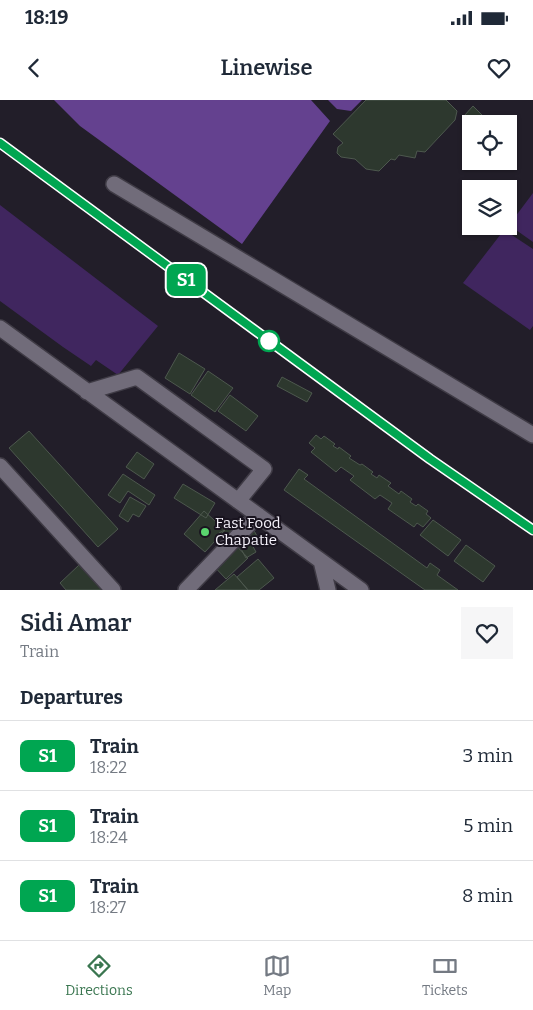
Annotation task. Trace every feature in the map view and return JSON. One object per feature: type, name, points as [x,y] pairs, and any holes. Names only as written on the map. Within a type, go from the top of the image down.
[{"type":"street","points":[[114,184],[533,435]]},
{"type":"street","points":[[0,328],[361,590]]},
{"type":"street","points":[[87,392],[137,377],[153,396],[220,443],[264,469],[238,500]]},
{"type":"street","points":[[0,466],[113,590]]},
{"type":"street","points":[[186,590],[197,584],[258,515]]},
{"type":"street","points":[[321,561],[328,590]]},
{"type":"shaded area","points":[[54,100],[311,100],[330,121],[242,244],[80,126]]},
{"type":"shaded area","points":[[328,100],[362,100],[351,111],[337,109]]},
{"type":"shaded area","points":[[533,193],[533,242],[517,231],[517,214]]},
{"type":"shaded area","points":[[0,205],[158,326],[118,375],[96,360],[91,366],[0,301]]},
{"type":"shaded area","points":[[500,235],[512,235],[533,249],[533,326],[530,330],[463,283]]},
{"type":"building","points":[[366,100],[446,100],[457,111],[455,120],[425,152],[417,151],[415,158],[399,155],[395,160],[391,159],[379,171],[366,169],[355,159],[341,157],[337,153],[338,147],[343,143],[333,134]]},
{"type":"building","points":[[473,106],[482,115],[465,115]]},
{"type":"building","points":[[179,353],[205,369],[190,394],[165,378]]},
{"type":"building","points":[[208,371],[233,388],[215,412],[191,395]]},
{"type":"building","points":[[282,377],[312,393],[307,402],[277,386]]},
{"type":"building","points":[[230,395],[258,416],[246,431],[218,411]]},
{"type":"building","points":[[29,431],[118,529],[98,547],[9,448]]},
{"type":"building","points":[[316,435],[321,439],[324,436],[335,444],[333,446],[338,449],[339,447],[351,456],[349,458],[373,472],[371,474],[377,478],[379,475],[391,483],[388,486],[399,494],[401,491],[412,499],[410,502],[416,506],[418,504],[428,511],[426,514],[431,518],[423,527],[417,523],[414,527],[388,509],[392,503],[380,495],[375,499],[350,480],[354,476],[341,467],[336,472],[311,452],[315,448],[309,443]]},
{"type":"building","points":[[137,452],[154,464],[144,479],[126,467]]},
{"type":"building","points":[[299,469],[308,475],[304,479],[427,568],[430,563],[440,570],[437,575],[458,590],[425,590],[284,490]]},
{"type":"building","points":[[123,474],[155,495],[149,505],[128,491],[120,503],[108,495]]},
{"type":"building","points":[[183,484],[215,503],[206,518],[174,498]]},
{"type":"building","points":[[130,497],[146,506],[139,517],[133,514],[128,522],[119,516]]},
{"type":"building","name":"Fast Food Chapatie","points":[[204,511],[225,530],[205,552],[184,534]]},
{"type":"building","points":[[247,518],[257,536],[250,541],[256,552],[246,558],[235,538],[225,544],[219,533]]},
{"type":"building","points":[[433,520],[461,540],[448,556],[420,535]]},
{"type":"building","points":[[231,540],[248,558],[226,579],[209,561]]},
{"type":"building","points":[[466,545],[495,566],[483,582],[454,561]]},
{"type":"building","points":[[258,559],[274,578],[259,590],[248,590],[237,577]]},
{"type":"building","points":[[79,565],[102,590],[66,590],[60,583]]},
{"type":"building","points":[[234,574],[248,590],[215,590]]},
{"type":"railway","points":[[0,143],[446,471],[533,530]]},
{"type":"train","name":"S1","points":[[0,143],[430,459],[533,530]]},
{"type":"place","name":"Fast Food Chapatie","points":[[205,532]]}]
